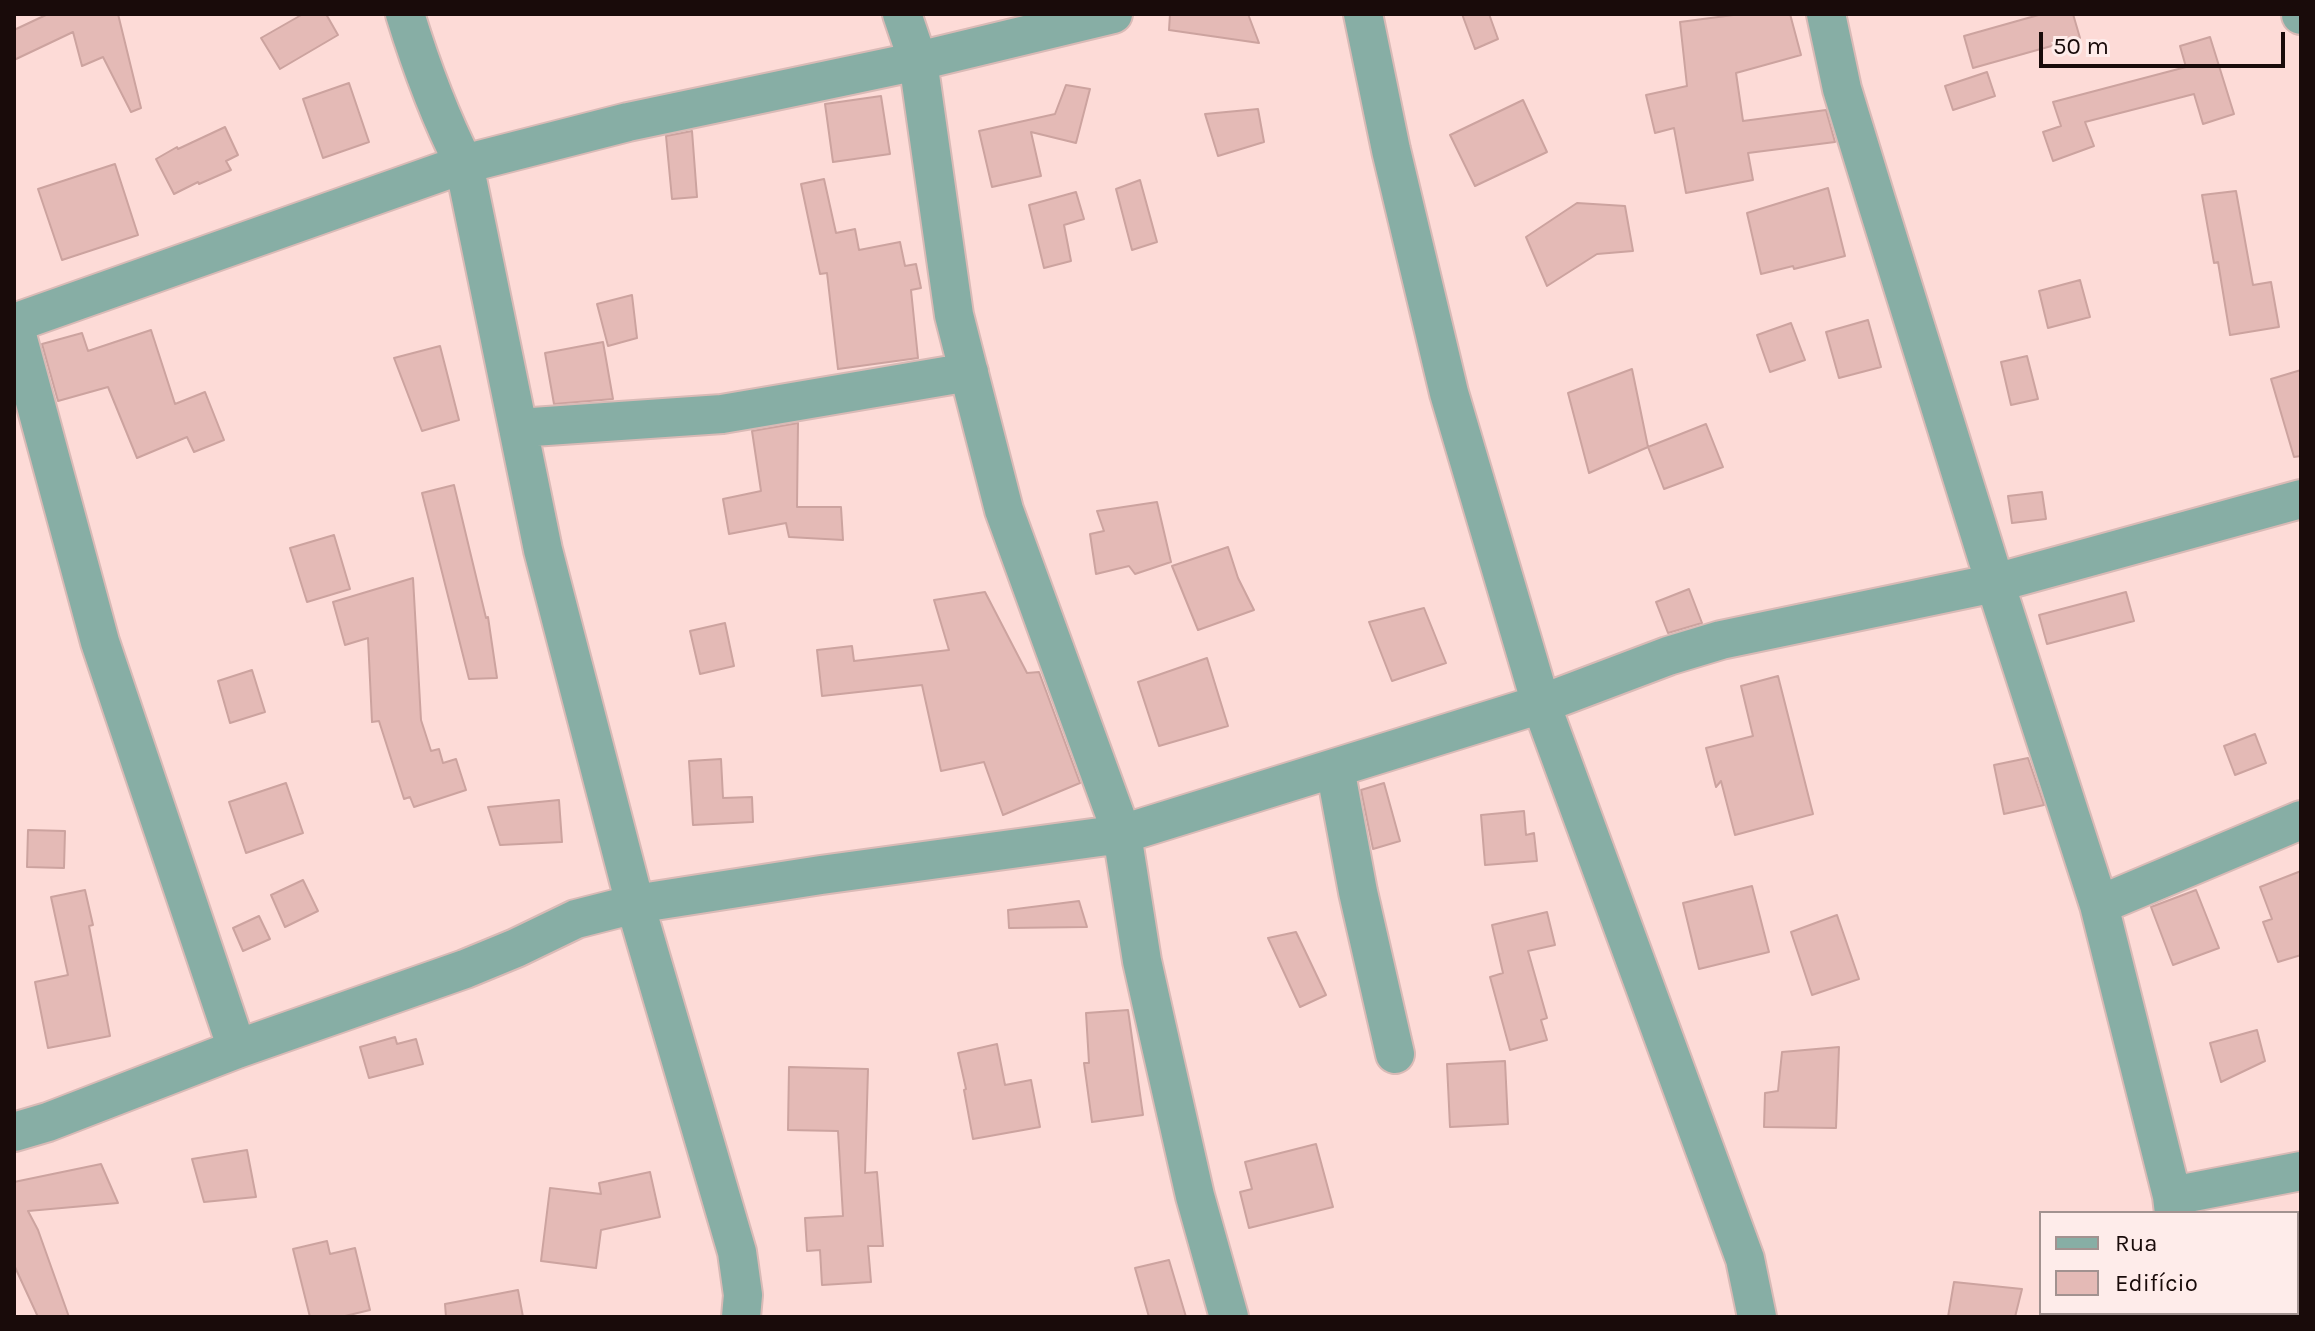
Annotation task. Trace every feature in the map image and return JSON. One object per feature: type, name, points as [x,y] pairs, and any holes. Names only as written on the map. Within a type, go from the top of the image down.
[{"type":"street","points":[[405,14],[423,73],[464,164],[543,550],[635,904],[737,1252],[743,1295],[741,1317]]},
{"type":"street","points":[[902,14],[918,61],[954,315],[1004,510],[1122,834],[1142,961],[1195,1196],[1229,1317]]},
{"type":"street","points":[[237,1049],[100,642],[14,323],[464,164],[628,122],[918,61],[1113,14]]},
{"type":"street","points":[[1363,14],[1391,150],[1449,393],[1541,704],[1745,1259],[1757,1317]]},
{"type":"street","points":[[1826,14],[1850,114],[1995,583],[2099,905],[2173,1205],[2301,1171]]},
{"type":"street","points":[[518,428],[722,414],[969,372]]},
{"type":"street","points":[[14,1132],[465,969],[576,919],[635,904],[1122,834],[1541,704],[1668,656],[1721,640],[1995,583],[2301,499]]},
{"type":"street","points":[[1335,768],[1358,892],[1395,1054]]},
{"type":"street","points":[[2099,905],[2301,820]]},
{"type":"building","points":[[48,14],[118,14],[141,108],[131,112],[103,57],[82,66],[73,32],[14,60],[14,30]]},
{"type":"building","points":[[303,14],[326,14],[338,35],[280,69],[261,38]]},
{"type":"building","points":[[1170,14],[1248,14],[1259,43],[1169,30]]},
{"type":"building","points":[[1462,14],[1489,14],[1498,39],[1475,49]]},
{"type":"building","points":[[1741,14],[1790,14],[1801,55],[1736,73],[1743,121],[1826,110],[1835,142],[1748,153],[1753,180],[1686,193],[1674,128],[1655,133],[1646,95],[1687,86],[1680,22]]},
{"type":"building","points":[[2042,14],[2073,14],[2080,38],[1973,68],[1964,36]]},
{"type":"building","points":[[2210,37],[2234,114],[2203,124],[2194,94],[2085,122],[2094,146],[2053,161],[2043,132],[2061,126],[2053,102],[2186,67],[2180,46]]},
{"type":"building","points":[[1987,72],[1995,96],[1953,110],[1945,86]]},
{"type":"building","points":[[349,83],[369,142],[323,158],[303,99]]},
{"type":"building","points":[[1066,85],[1090,89],[1076,143],[1031,132],[1041,176],[992,187],[979,131],[1055,114]]},
{"type":"building","points":[[881,96],[890,154],[833,162],[825,104]]},
{"type":"building","points":[[1523,100],[1547,152],[1475,186],[1450,135]]},
{"type":"building","points":[[1258,109],[1264,142],[1218,156],[1205,114]]},
{"type":"building","points":[[225,127],[238,155],[226,161],[231,170],[174,194],[156,159]]},
{"type":"building","points":[[692,131],[697,197],[672,199],[666,136]]},
{"type":"building","points":[[115,164],[138,235],[62,260],[38,189]]},
{"type":"building","points":[[824,179],[836,233],[855,229],[859,250],[900,242],[905,266],[916,264],[921,288],[911,290],[918,358],[838,369],[827,273],[820,274],[801,184]]},
{"type":"building","points":[[1140,180],[1157,242],[1132,250],[1116,189]]},
{"type":"building","points":[[1828,188],[1845,256],[1761,274],[1747,213]]},
{"type":"building","points":[[2236,191],[2253,285],[2271,282],[2279,327],[2230,335],[2218,262],[2214,263],[2202,195]]},
{"type":"building","points":[[1076,192],[1084,219],[1064,225],[1071,261],[1044,268],[1029,205]]},
{"type":"building","points":[[1577,203],[1625,206],[1633,251],[1597,254],[1547,286],[1526,237]]},
{"type":"building","points":[[2080,280],[2090,317],[2048,328],[2039,291]]},
{"type":"building","points":[[632,295],[637,338],[608,346],[597,304]]},
{"type":"building","points":[[1868,320],[1881,367],[1839,378],[1826,332]]},
{"type":"building","points":[[1791,323],[1805,360],[1770,372],[1757,335]]},
{"type":"building","points":[[151,330],[175,404],[205,392],[224,440],[194,452],[187,437],[137,458],[108,387],[58,401],[42,344],[82,333],[88,351]]},
{"type":"building","points":[[603,342],[613,399],[554,404],[545,353]]},
{"type":"building","points":[[440,346],[459,420],[422,431],[394,358]]},
{"type":"building","points":[[2027,356],[2038,399],[2011,405],[2001,362]]},
{"type":"building","points":[[1632,369],[1648,447],[1589,473],[1568,393]]},
{"type":"building","points":[[2301,370],[2301,456],[2294,457],[2271,379]]},
{"type":"building","points":[[798,423],[797,507],[841,507],[843,540],[789,537],[786,523],[729,534],[723,499],[761,491],[752,431]]},
{"type":"building","points":[[1706,424],[1723,467],[1664,489],[1648,447]]},
{"type":"building","points":[[454,485],[488,617],[497,678],[469,679],[422,493]]},
{"type":"building","points":[[2042,492],[2046,519],[2012,523],[2008,496]]},
{"type":"building","points":[[1157,502],[1171,562],[1135,574],[1129,566],[1096,574],[1090,534],[1104,531],[1097,511]]},
{"type":"building","points":[[334,535],[350,589],[307,602],[290,548]]},
{"type":"building","points":[[1228,547],[1238,578],[1254,610],[1198,630],[1172,566]]},
{"type":"building","points":[[413,578],[421,720],[431,751],[439,749],[443,763],[456,759],[466,790],[414,807],[410,797],[404,799],[379,721],[372,722],[368,638],[345,645],[333,602]]},
{"type":"building","points":[[1689,589],[1702,623],[1668,633],[1656,602]]},
{"type":"building","points":[[985,592],[1027,673],[1039,672],[1080,783],[1003,815],[984,762],[941,771],[922,685],[822,696],[817,650],[852,646],[854,661],[949,650],[934,600]]},
{"type":"building","points":[[2126,592],[2134,621],[2047,644],[2039,615]]},
{"type":"building","points":[[1424,608],[1446,663],[1392,681],[1369,622]]},
{"type":"building","points":[[725,623],[734,666],[700,674],[690,631]]},
{"type":"building","points":[[1207,658],[1228,726],[1159,746],[1138,682]]},
{"type":"building","points":[[252,670],[265,712],[230,723],[218,681]]},
{"type":"building","points":[[1778,676],[1813,814],[1735,835],[1721,781],[1716,787],[1706,748],[1753,736],[1741,686]]},
{"type":"building","points":[[2255,734],[2266,763],[2235,775],[2224,746]]},
{"type":"building","points":[[2028,758],[2044,805],[2004,814],[1994,765]]},
{"type":"building","points":[[721,759],[723,798],[752,797],[753,822],[693,825],[689,761]]},
{"type":"building","points":[[286,783],[303,833],[246,853],[229,802]]},
{"type":"building","points":[[1384,783],[1400,841],[1373,849],[1361,790]]},
{"type":"building","points":[[559,800],[562,842],[500,845],[488,807]]},
{"type":"building","points":[[1524,811],[1526,835],[1534,833],[1537,861],[1485,865],[1481,815]]},
{"type":"building","points":[[28,830],[65,831],[64,868],[27,867]]},
{"type":"building","points":[[2301,871],[2301,955],[2278,962],[2263,922],[2272,919],[2260,887]]},
{"type":"building","points":[[303,880],[318,911],[285,927],[271,895]]},
{"type":"building","points":[[1752,886],[1769,952],[1699,969],[1683,903]]},
{"type":"building","points":[[85,890],[110,1036],[48,1048],[35,982],[68,975],[51,897]]},
{"type":"building","points":[[2196,890],[2219,948],[2173,965],[2151,907]]},
{"type":"building","points":[[1079,901],[1087,927],[1009,928],[1008,910]]},
{"type":"building","points":[[1547,912],[1555,945],[1528,951],[1547,1018],[1541,1020],[1547,1040],[1510,1050],[1490,977],[1503,973],[1492,925]]},
{"type":"building","points":[[1837,915],[1859,979],[1812,995],[1791,932]]},
{"type":"building","points":[[259,916],[270,939],[243,951],[233,928]]},
{"type":"building","points":[[1296,932],[1326,995],[1300,1007],[1268,938]]},
{"type":"building","points":[[1128,1010],[1143,1115],[1092,1122],[1084,1063],[1089,1063],[1086,1013]]},
{"type":"building","points":[[2257,1030],[2265,1061],[2221,1082],[2210,1043]]},
{"type":"building","points":[[395,1037],[397,1044],[416,1039],[423,1064],[369,1078],[360,1047]]},
{"type":"building","points":[[997,1044],[1005,1085],[1031,1080],[1040,1127],[973,1139],[958,1053]]},
{"type":"building","points":[[1839,1047],[1836,1128],[1764,1127],[1765,1093],[1778,1091],[1782,1052]]},
{"type":"building","points":[[1505,1061],[1508,1124],[1450,1127],[1447,1064]]},
{"type":"building","points":[[789,1067],[868,1069],[865,1173],[877,1172],[883,1246],[868,1246],[871,1282],[822,1285],[820,1250],[807,1251],[805,1218],[843,1216],[838,1131],[788,1130]]},
{"type":"building","points":[[1316,1144],[1333,1207],[1249,1228],[1240,1192],[1252,1189],[1245,1162]]},
{"type":"building","points":[[247,1150],[256,1197],[204,1202],[192,1159]]},
{"type":"building","points":[[101,1164],[118,1203],[28,1211],[38,1230],[69,1317],[38,1317],[14,1265],[14,1182]]},
{"type":"building","points":[[650,1172],[660,1217],[601,1230],[596,1268],[541,1261],[550,1188],[601,1194],[599,1183]]},
{"type":"building","points":[[327,1241],[330,1254],[355,1248],[370,1310],[341,1317],[310,1317],[293,1249]]},
{"type":"building","points":[[1169,1260],[1186,1317],[1149,1317],[1135,1268]]},
{"type":"building","points":[[1954,1282],[2022,1289],[2015,1317],[1948,1317]]},
{"type":"building","points":[[518,1290],[523,1317],[446,1317],[445,1304]]}]
